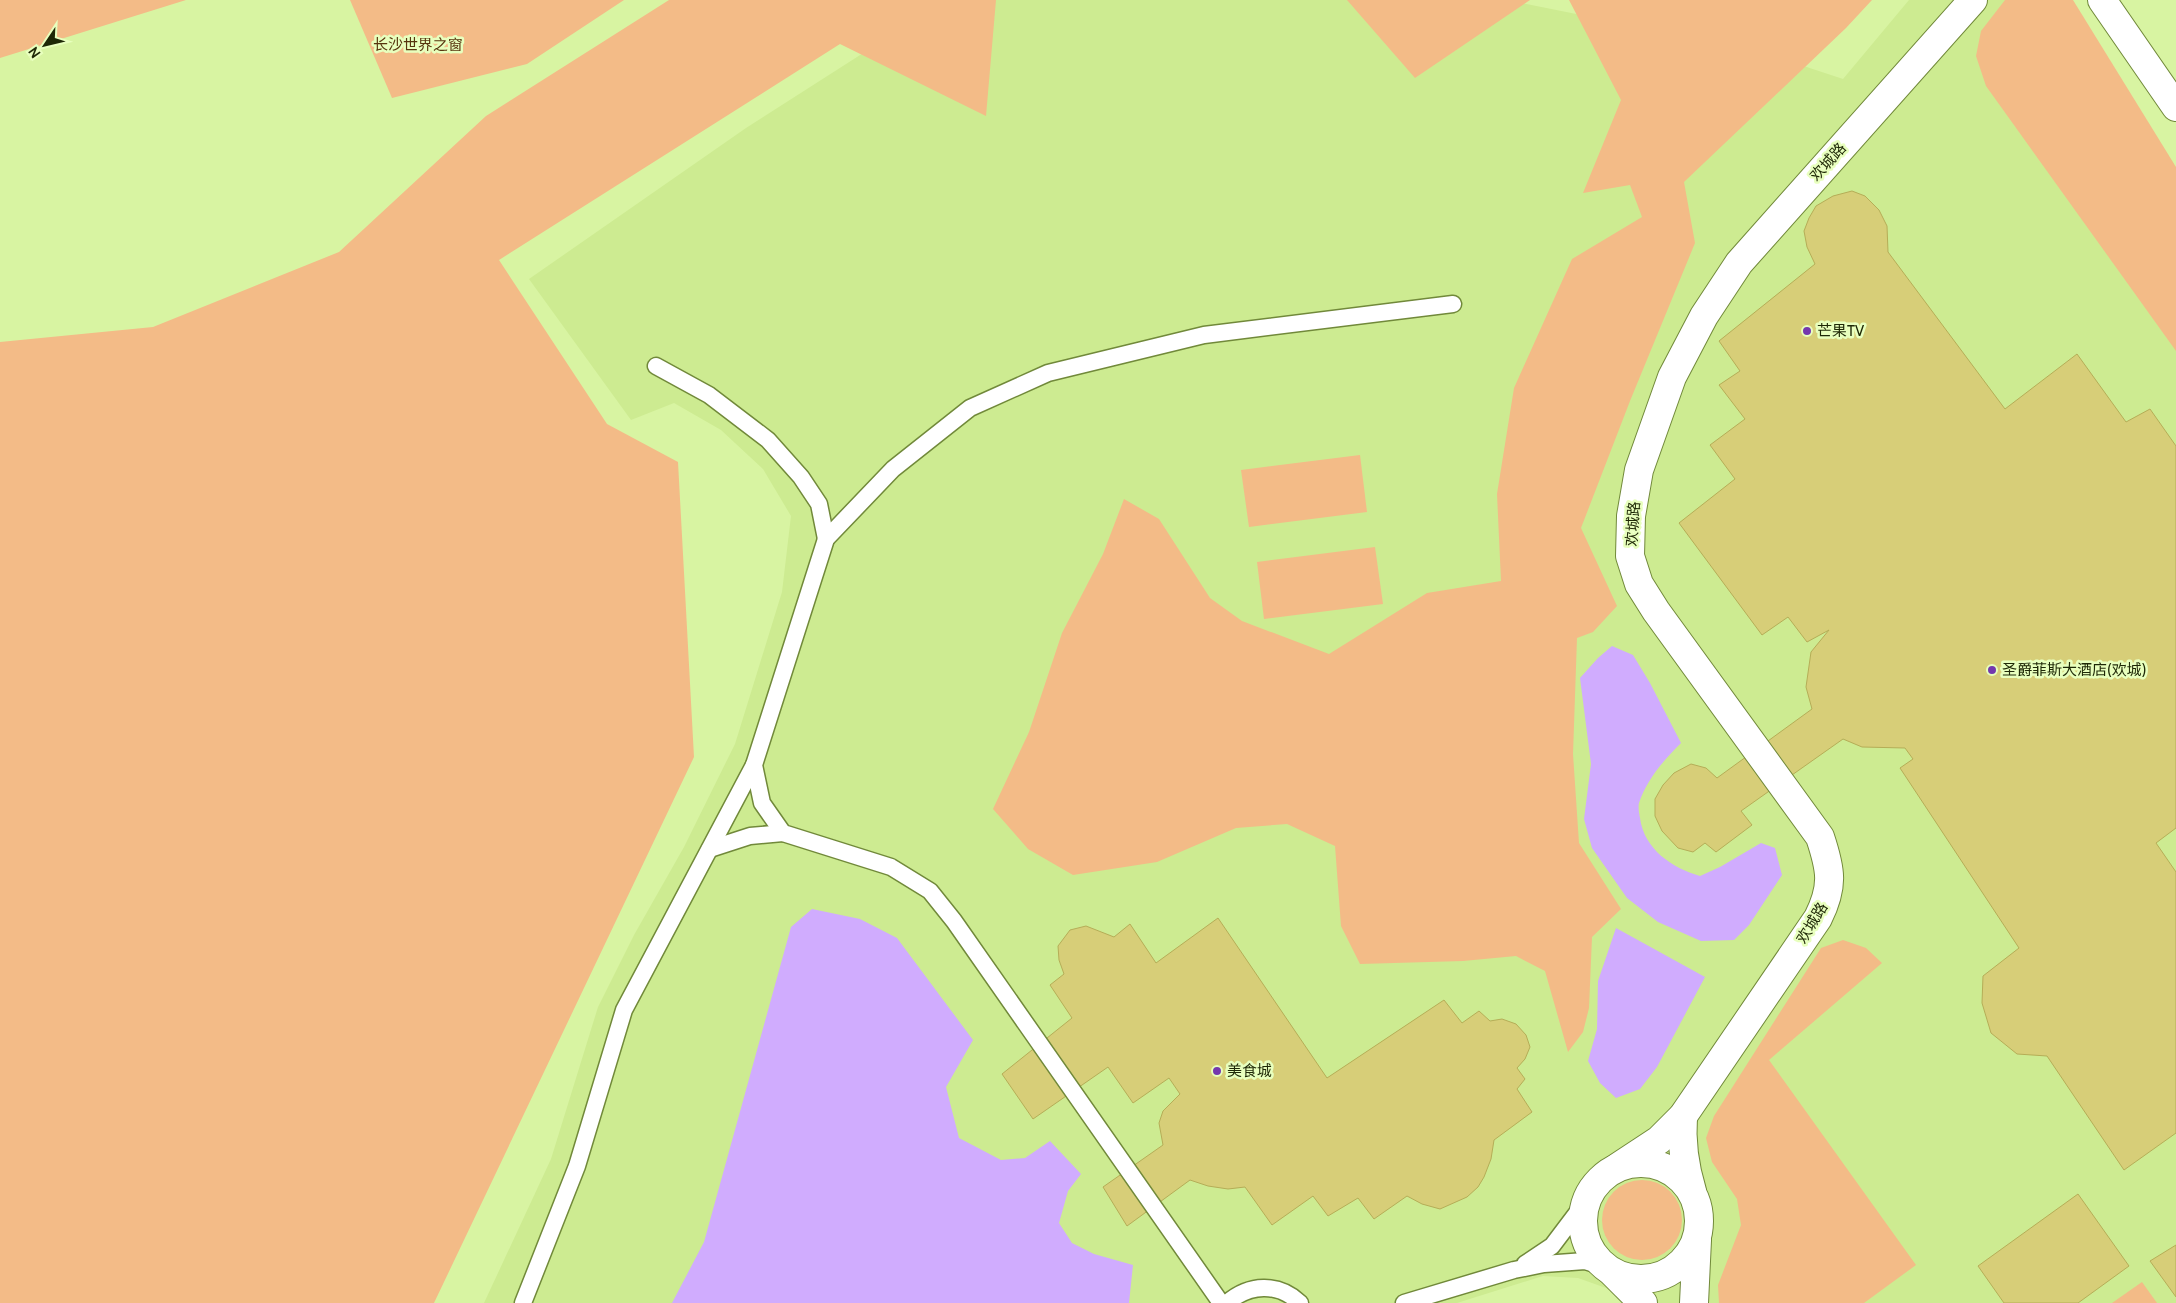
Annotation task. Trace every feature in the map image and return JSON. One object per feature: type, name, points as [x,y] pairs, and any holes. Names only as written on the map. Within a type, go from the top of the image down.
[{"type":"street","name":"欢城路","points":[[1618,1167],[1659,1140],[1683,1116],[1818,918],[1827,900],[1829,867],[1820,837],[1656,611],[1639,584],[1630,556],[1631,516],[1639,470],[1672,377],[1704,316],[1738,263],[1973,0]]},
{"type":"street","points":[[2102,0],[2176,107]]},
{"type":"street","points":[[1683,1116],[1682,1142],[1684,1160],[1698,1210],[1699,1226],[1695,1256],[1694,1303]]},
{"type":"street","points":[[1643,1303],[1594,1255],[1586,1238],[1583,1220],[1586,1201],[1604,1175],[1618,1167],[1635,1163],[1652,1164],[1669,1169],[1682,1180],[1693,1194]]},
{"type":"street","points":[[1608,1268],[1624,1276],[1640,1279],[1666,1273],[1674,1269],[1686,1258],[1696,1242],[1699,1226]]},
{"type":"lane","points":[[523,1303],[577,1166],[624,1010],[754,765],[826,539],[893,469],[970,408],[1048,373],[1204,335],[1453,304]]},
{"type":"lane","points":[[656,366],[709,395],[768,440],[801,477],[819,504],[826,539]]},
{"type":"lane","points":[[754,765],[762,803],[783,833]]},
{"type":"lane","points":[[710,849],[750,836],[783,833],[891,867],[930,891],[954,921],[1221,1303]]},
{"type":"lane","points":[[1514,1270],[1532,1261],[1552,1246],[1586,1201]]},
{"type":"lane","points":[[1404,1303],[1514,1270],[1544,1264],[1585,1261],[1608,1268]]},
{"type":"lane","points":[[1226,1303],[1236,1295],[1252,1288],[1268,1288],[1285,1292],[1300,1303]]},
{"type":"shaded area","points":[[963,0],[1506,0],[1755,50],[1843,79],[1909,0],[2058,0],[2176,169],[2176,1303],[1626,1303],[1606,1288],[1578,1278],[1543,1276],[1457,1303],[484,1303],[551,1159],[598,1007],[634,935],[684,847],[735,744],[782,592],[791,516],[763,469],[721,430],[674,403],[631,420],[529,279],[746,128],[893,34]]},
{"type":"shaded area","points":[[1612,646],[1633,655],[1650,683],[1681,743],[1657,770],[1642,794],[1639,803],[1643,829],[1653,848],[1679,868],[1700,876],[1720,867],[1761,843],[1775,848],[1782,875],[1749,925],[1734,940],[1701,941],[1658,922],[1627,898],[1592,848],[1584,819],[1591,764],[1580,678]]},
{"type":"shaded area","points":[[812,909],[860,919],[897,938],[973,1040],[946,1087],[959,1138],[1001,1160],[1025,1158],[1050,1141],[1081,1174],[1068,1191],[1059,1223],[1072,1243],[1094,1254],[1133,1265],[1129,1303],[672,1303],[704,1242],[791,927]]},
{"type":"shaded area","points":[[1616,928],[1705,977],[1657,1067],[1640,1089],[1616,1098],[1600,1083],[1588,1061],[1597,1029],[1598,981]]},
{"type":"green space","points":[[0,0],[186,0],[0,58]]},
{"type":"green space","name":"长沙世界之窗","points":[[350,0],[624,0],[527,64],[392,98]]},
{"type":"green space","points":[[669,0],[996,0],[986,116],[840,44],[499,260],[607,424],[678,462],[694,757],[434,1303],[0,1303],[0,342],[153,327],[339,252],[486,116]]},
{"type":"green space","points":[[1347,0],[1530,0],[1415,78]]},
{"type":"green space","points":[[1569,0],[1872,0],[1846,28],[1684,182],[1695,243],[1630,401],[1581,528],[1617,606],[1593,632],[1577,638],[1573,754],[1579,843],[1621,909],[1592,937],[1589,1008],[1583,1032],[1568,1052],[1545,971],[1516,956],[1463,961],[1360,964],[1341,926],[1335,846],[1287,824],[1236,828],[1157,862],[1073,875],[1028,849],[993,809],[1029,732],[1062,633],[1103,554],[1124,499],[1159,519],[1210,598],[1242,621],[1329,654],[1427,593],[1501,581],[1497,494],[1514,388],[1572,259],[1642,217],[1630,185],[1583,193],[1621,100]]},
{"type":"green space","points":[[2005,0],[2073,0],[2176,167],[2176,351],[1986,86],[1976,56],[1981,31]]},
{"type":"green space","points":[[1360,455],[1367,512],[1249,527],[1241,470]]},
{"type":"green space","points":[[1375,547],[1383,604],[1264,619],[1257,562]]},
{"type":"green space","points":[[1843,940],[1866,948],[1882,963],[1769,1060],[1916,1265],[1864,1303],[1719,1303],[1718,1285],[1741,1225],[1737,1199],[1712,1162],[1706,1138],[1714,1116],[1821,948]]},
{"type":"green space","points":[[1642,1180],[1657,1183],[1670,1192],[1679,1205],[1682,1220],[1679,1235],[1670,1248],[1657,1257],[1642,1260],[1627,1257],[1614,1248],[1605,1235],[1602,1220],[1605,1205],[1614,1192],[1627,1183]]},
{"type":"green space","points":[[2142,1282],[2157,1303],[2112,1303]]},
{"type":"building","name":"圣爵菲斯大酒店(欢城)","points":[[1852,191],[1865,196],[1879,210],[1887,226],[1888,252],[2005,409],[2077,354],[2126,422],[2150,409],[2176,446],[2176,828],[2156,843],[2176,872],[2176,1133],[2124,1170],[2047,1056],[2017,1054],[1991,1033],[1982,1003],[1983,976],[2019,948],[1900,768],[1913,759],[1905,748],[1862,747],[1843,739],[1741,811],[1752,825],[1716,852],[1705,843],[1693,852],[1678,848],[1662,831],[1655,816],[1655,799],[1663,785],[1674,773],[1691,764],[1706,768],[1717,778],[1812,709],[1806,687],[1811,652],[1829,630],[1807,642],[1788,617],[1762,635],[1679,523],[1735,479],[1710,445],[1745,419],[1719,385],[1740,371],[1719,341],[1815,264],[1807,247],[1804,231],[1809,218],[1816,206],[1833,196]]},
{"type":"building","name":"美食城","points":[[1218,918],[1327,1078],[1444,1000],[1462,1023],[1479,1011],[1490,1021],[1502,1019],[1516,1024],[1526,1035],[1530,1047],[1525,1059],[1517,1068],[1525,1079],[1517,1089],[1532,1112],[1494,1140],[1491,1159],[1478,1187],[1467,1197],[1440,1209],[1422,1204],[1407,1196],[1374,1219],[1358,1198],[1328,1216],[1313,1196],[1272,1225],[1245,1187],[1228,1189],[1208,1186],[1190,1180],[1127,1226],[1103,1187],[1163,1145],[1159,1123],[1163,1111],[1180,1094],[1169,1078],[1133,1103],[1108,1067],[1033,1119],[1002,1074],[1072,1018],[1050,985],[1064,974],[1059,960],[1058,946],[1070,930],[1086,926],[1114,937],[1130,924],[1156,963]]},
{"type":"building","points":[[2078,1194],[2129,1266],[2078,1303],[2004,1303],[1978,1266]]},
{"type":"building","points":[[2176,1245],[2176,1297],[2150,1261]]},
{"type":"place","name":"芒果TV","points":[[1807,331]]},
{"type":"place","name":"圣爵菲斯大酒店(欢城)","points":[[1992,670]]},
{"type":"place","name":"美食城","points":[[1217,1071]]}]
